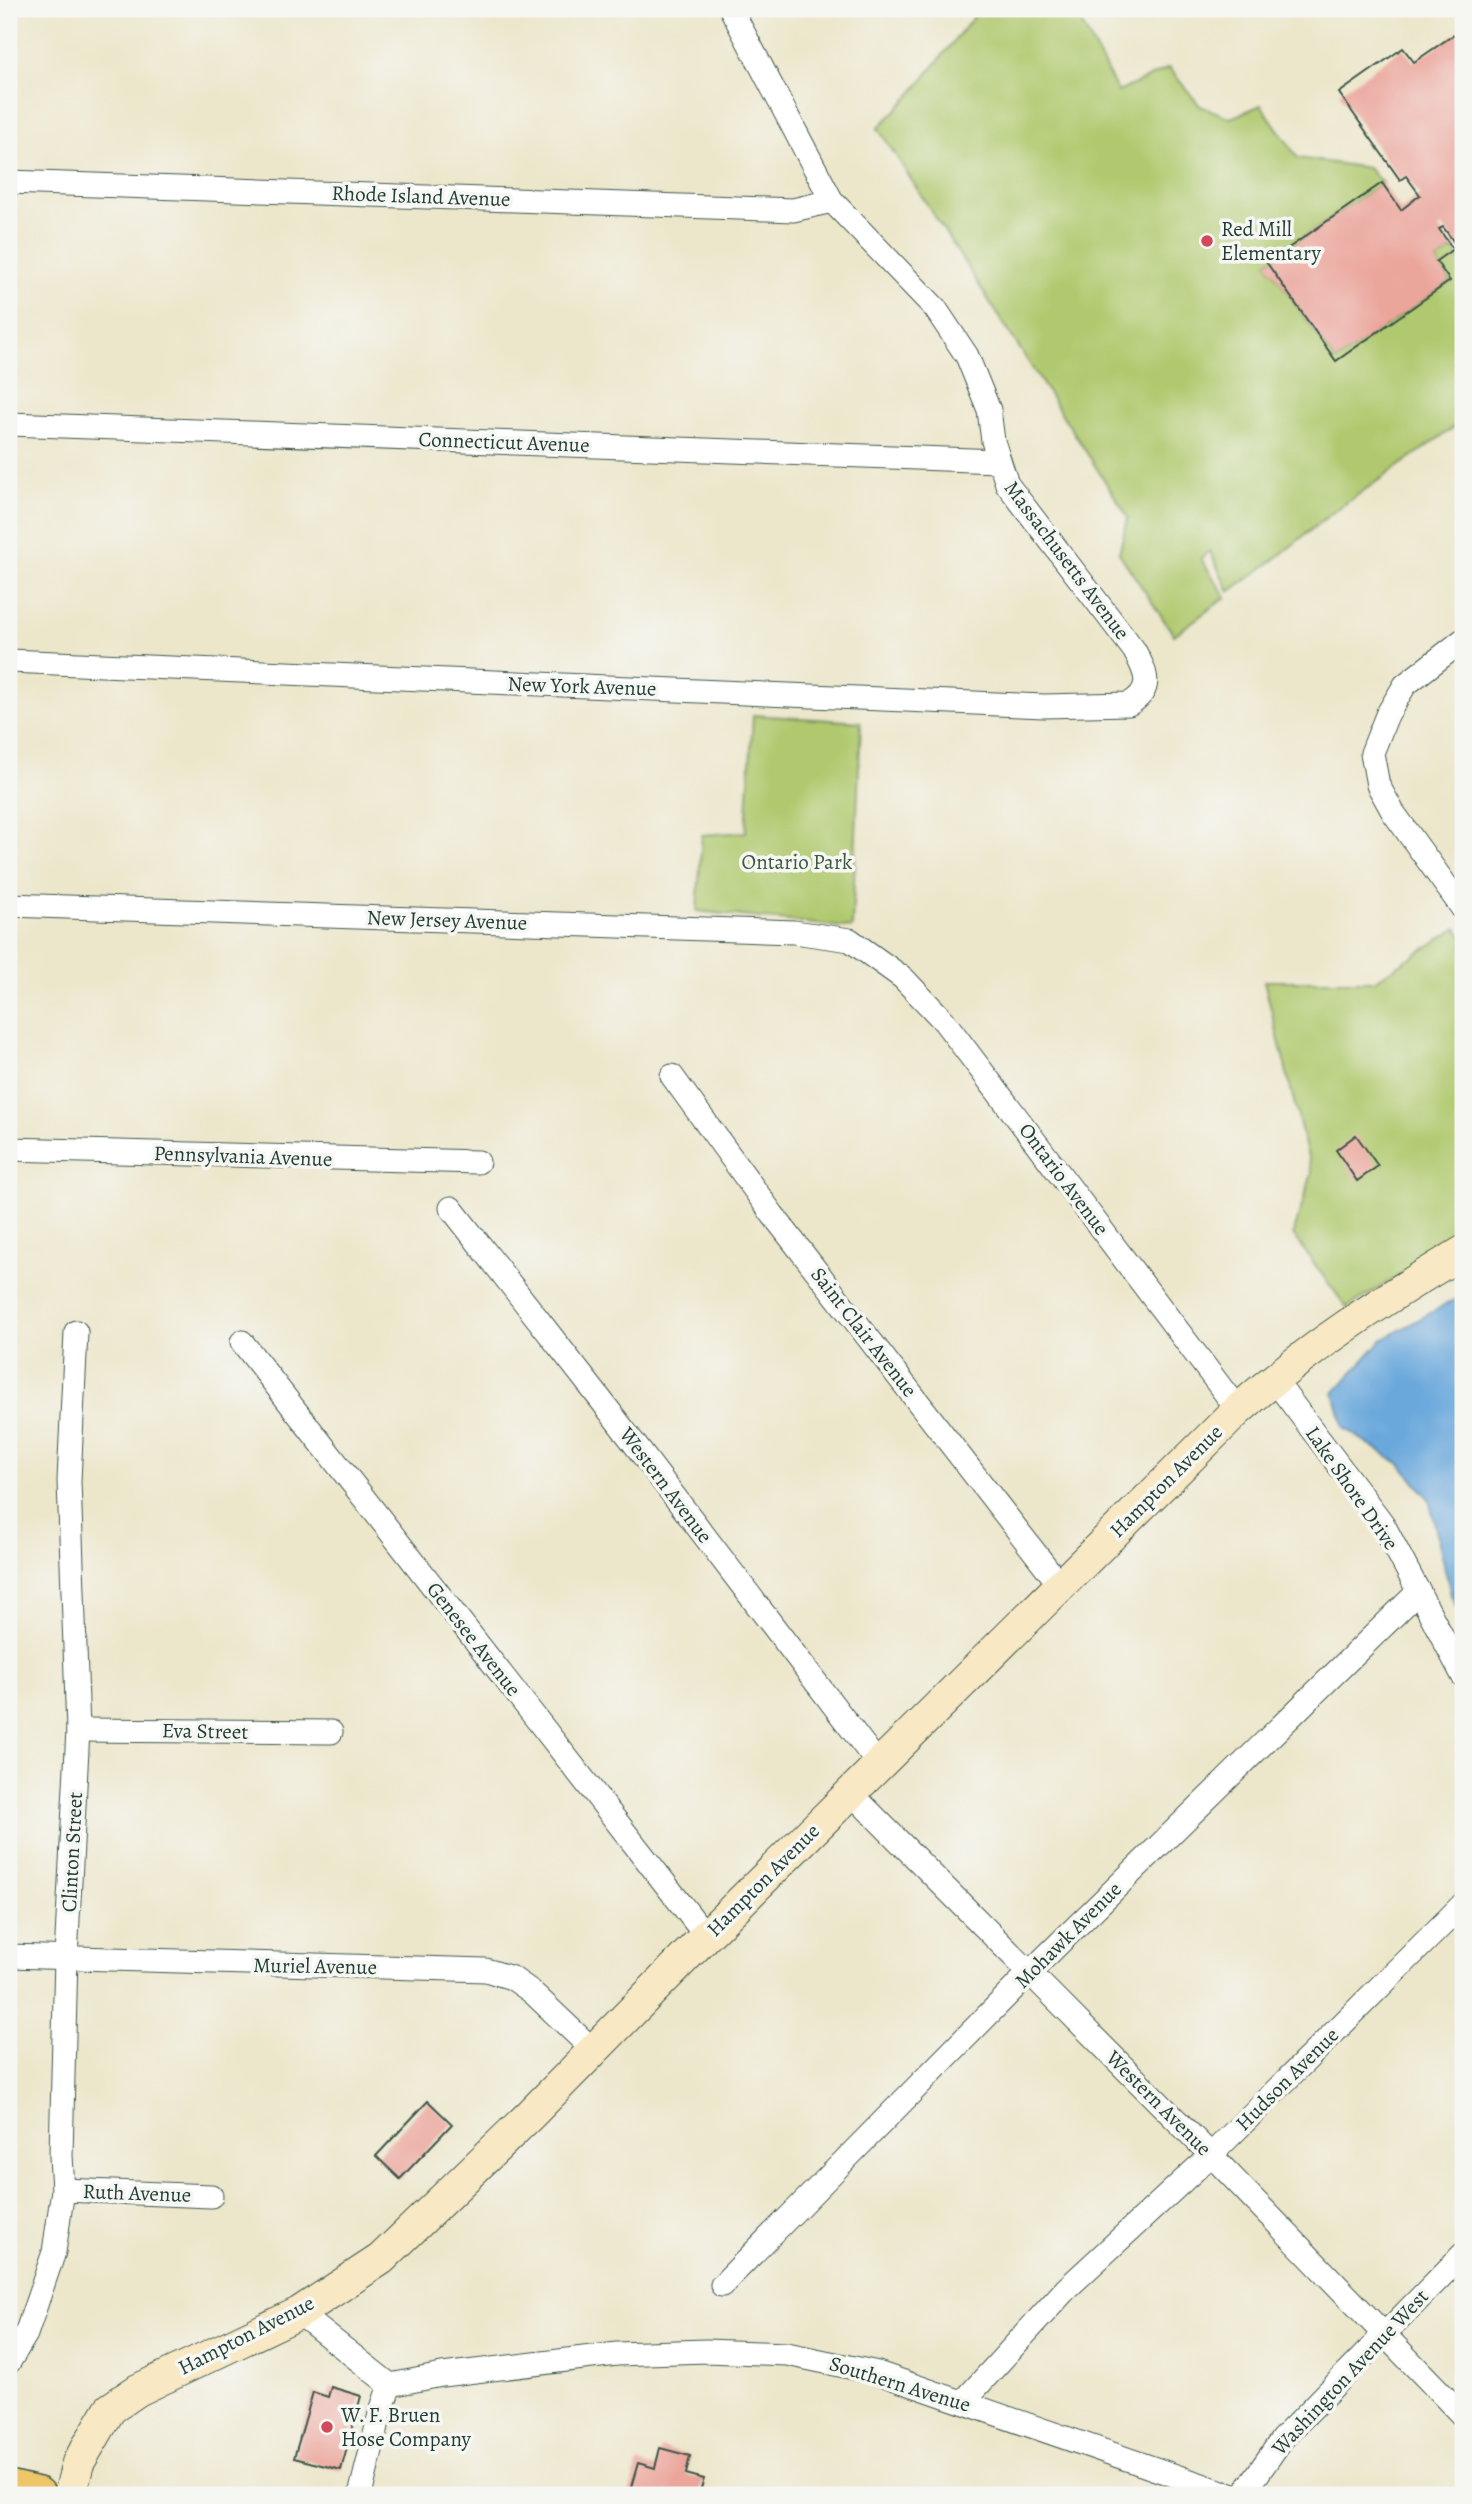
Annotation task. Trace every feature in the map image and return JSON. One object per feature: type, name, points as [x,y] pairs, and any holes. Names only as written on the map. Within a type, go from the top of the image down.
[{"type":"main road","points":[[9,2488],[38,2495]]},
{"type":"street","name":"Massachusetts Avenue","points":[[731,9],[832,201],[935,308],[967,356],[989,410],[998,461],[1007,484],[1134,650],[1145,669],[1146,687]]},
{"type":"street","name":"Rhode Island Avenue","points":[[9,182],[793,210],[832,201]]},
{"type":"street","name":"Connecticut Avenue","points":[[9,424],[998,461]]},
{"type":"street","points":[[1463,640],[1405,685],[1387,715],[1372,753],[1378,785],[1392,812],[1463,909]]},
{"type":"street","name":"New York Avenue","points":[[9,661],[1044,706],[1129,704],[1139,699],[1146,687]]},
{"type":"street","name":"New Jersey Avenue","points":[[9,905],[794,932],[850,940],[879,959]]},
{"type":"street","name":"Ontario Avenue","points":[[879,959],[903,978],[944,1021],[1238,1410]]},
{"type":"street","name":"Saint Clair Avenue","points":[[672,1076],[773,1215],[1060,1585]]},
{"type":"street","name":"Pennsylvania Avenue","points":[[9,1149],[478,1163]]},
{"type":"street","name":"Western Avenue","points":[[451,1208],[879,1765]]},
{"type":"street","name":"Hampton Avenue","points":[[71,2495],[78,2463],[110,2409],[138,2390],[299,2313],[381,2259],[530,2115],[706,1936],[1238,1410],[1273,1378],[1390,1295],[1463,1252]]},
{"type":"street","name":"Clinton Street","points":[[9,2362],[26,2334],[54,2252],[63,2190],[61,2155],[66,1957],[78,1730],[69,1482],[76,1332]]},
{"type":"street","name":"Genesee Avenue","points":[[242,1342],[706,1936]]},
{"type":"street","name":"Lake Shore Drive","points":[[1273,1378],[1383,1524],[1463,1676]]},
{"type":"street","name":"Mohawk Avenue","points":[[722,2285],[1030,1972],[1419,1591]]},
{"type":"street","name":"Eva Street","points":[[78,1730],[331,1732]]},
{"type":"street","name":"Western Avenue","points":[[851,1793],[1211,2155],[1463,2416]]},
{"type":"street","name":"Hudson Avenue","points":[[963,2402],[1066,2289],[1211,2155],[1463,1904]]},
{"type":"street","name":"Muriel Avenue","points":[[9,1956],[486,1970],[512,1978],[532,1992],[593,2050]]},
{"type":"street","name":"Ruth Avenue","points":[[63,2190],[211,2196]]},
{"type":"street","name":"Washington Avenue West","points":[[1242,2495],[1282,2439],[1463,2254]]},
{"type":"street","points":[[299,2313],[390,2385],[380,2413],[360,2495]]},
{"type":"street","name":"Southern Avenue","points":[[390,2385],[442,2375],[617,2354],[706,2351],[787,2354],[878,2373],[1231,2495]]},
{"type":"green space","name":"Red Mill Elementary","points":[[980,9],[1074,9],[1118,92],[1169,68],[1200,106],[1231,118],[1261,105],[1298,158],[1368,168],[1382,183],[1267,263],[1336,361],[1450,281],[1436,261],[1453,249],[1463,263],[1463,421],[1329,515],[1229,592],[1210,551],[1201,559],[1226,597],[1174,635],[1119,553],[1128,517],[878,128],[909,97]]},
{"type":"green space","name":"Ontario Park","points":[[753,715],[861,722],[852,928],[697,911],[702,835],[746,832]]},
{"type":"green space","points":[[1457,928],[1463,938],[1463,1236],[1347,1308],[1293,1235],[1312,1173],[1264,981],[1374,981]]},
{"type":"water","points":[[1463,1295],[1463,1621],[1451,1595],[1429,1499],[1400,1464],[1344,1428],[1334,1393],[1382,1340]]},
{"type":"building","points":[[1458,32],[1463,40],[1463,246],[1459,249],[1443,227],[1439,229],[1453,249],[1436,261],[1450,281],[1336,361],[1267,263],[1382,183],[1401,210],[1420,195],[1406,176],[1400,180],[1339,93],[1403,48],[1414,62]]},
{"type":"building","points":[[1356,1135],[1378,1166],[1357,1181],[1336,1150]]},
{"type":"building","points":[[428,2101],[452,2124],[400,2179],[376,2156]]},
{"type":"building","name":"W. F. Bruen Hose Company","points":[[331,2387],[361,2396],[341,2470],[294,2458],[313,2392],[328,2397]]},
{"type":"building","points":[[660,2448],[690,2456],[686,2474],[704,2479],[699,2495],[629,2494],[638,2463],[655,2468]]},
{"type":"building","points":[[765,2489],[792,2494],[764,2495]]},
{"type":"place","name":"Red Mill Elementary","points":[[1207,241]]},
{"type":"place","name":"W. F. Bruen Hose Company","points":[[327,2427]]}]
